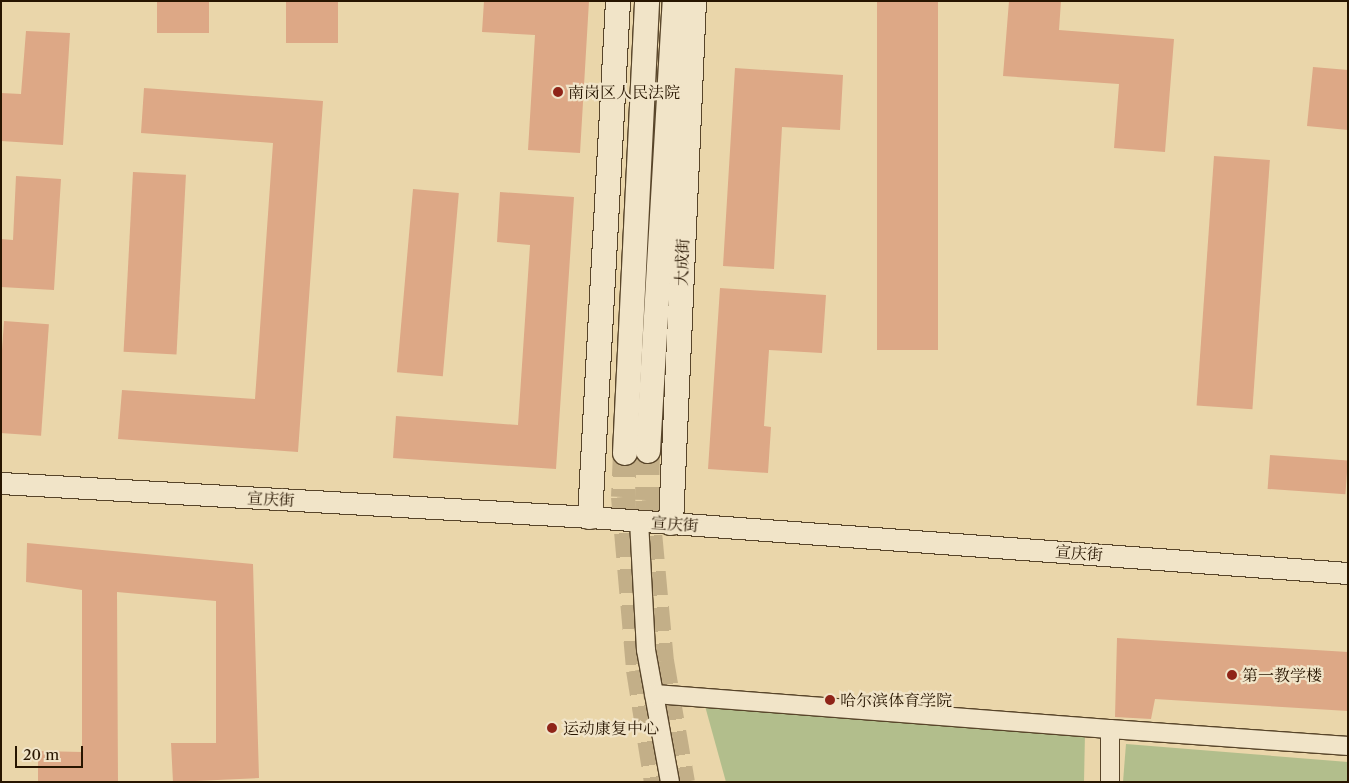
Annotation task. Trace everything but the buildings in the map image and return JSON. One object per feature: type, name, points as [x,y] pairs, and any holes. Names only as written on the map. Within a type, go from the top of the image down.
[{"type":"main road","points":[[590,517],[618,1]]},
{"type":"main road","points":[[625,453],[647,1]]},
{"type":"main road","name":"大成街","points":[[648,451],[675,1]]},
{"type":"main road","name":"大成街","points":[[671,523],[694,1]]},
{"type":"street","name":"宣庆街","points":[[1,483],[590,517],[1348,573]]},
{"type":"street","points":[[639,521],[646,650],[670,782]]},
{"type":"street","points":[[654,694],[1348,746]]},
{"type":"street","points":[[1110,728],[1110,782]]},
{"type":"green space","points":[[705,706],[1085,733],[1084,782],[726,782]]},
{"type":"green space","points":[[1126,744],[1348,762],[1348,782],[1123,782]]},
{"type":"tunnel","points":[[648,451],[647,500],[662,661],[683,782]]},
{"type":"tunnel","points":[[625,453],[623,497],[638,670],[656,782]]},
{"type":"place","name":"南岗区人民法院","points":[[558,92]]},
{"type":"place","name":"第一教学楼","points":[[1232,675]]},
{"type":"place","name":"哈尔滨体育学院","points":[[830,700]]},
{"type":"place","name":"运动康复中心","points":[[552,728]]}]
